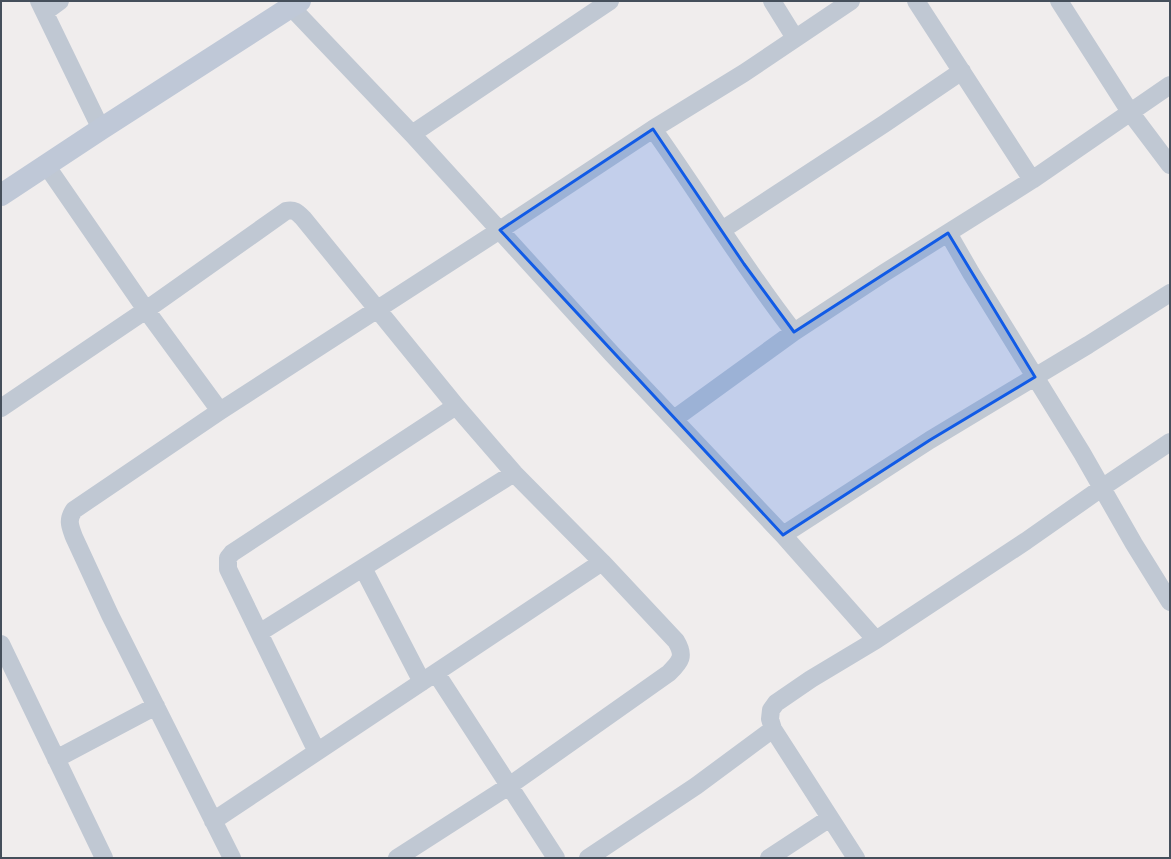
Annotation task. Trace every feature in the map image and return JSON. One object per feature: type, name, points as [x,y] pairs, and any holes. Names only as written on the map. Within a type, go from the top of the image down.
[{"type":"main road","points":[[1,195],[296,4]]},
{"type":"street","points":[[60,1],[42,7],[101,129]]},
{"type":"street","points":[[412,134],[610,1]]},
{"type":"street","points":[[772,1],[795,38]]},
{"type":"street","points":[[232,858],[110,615],[74,537],[71,529],[70,518],[74,510],[220,411],[653,129],[744,73],[851,1]]},
{"type":"street","points":[[916,1],[1032,180]]},
{"type":"street","points":[[1059,1],[1130,112],[1170,165]]},
{"type":"street","points":[[296,4],[612,354],[783,535],[876,640]]},
{"type":"street","points":[[722,230],[962,71]]},
{"type":"street","points":[[674,419],[794,332],[884,273],[1032,180],[1170,85]]},
{"type":"street","points":[[653,129],[760,288],[794,332]]},
{"type":"street","points":[[46,165],[146,310],[220,411]]},
{"type":"street","points":[[1,408],[146,310],[286,211],[291,210],[298,213],[303,218],[456,406],[514,473],[602,562],[676,641],[681,651],[681,658],[670,673],[509,786],[405,856]]},
{"type":"street","points":[[948,233],[1103,488],[1134,544],[1167,590]]},
{"type":"street","points":[[783,535],[930,440],[1035,377],[1170,292]]},
{"type":"street","points":[[317,752],[228,569],[228,558],[232,553],[456,406]]},
{"type":"street","points":[[856,858],[773,729],[770,719],[771,710],[776,703],[876,640],[1026,541],[1170,442]]},
{"type":"street","points":[[259,633],[514,473]]},
{"type":"street","points":[[213,821],[602,562]]},
{"type":"street","points":[[363,568],[429,677],[509,786],[556,858]]},
{"type":"street","points":[[1,644],[104,858]]},
{"type":"street","points":[[56,759],[156,706]]},
{"type":"street","points":[[588,858],[696,786],[773,729]]},
{"type":"street","points":[[769,858],[830,818]]},
{"type":"highlighted area","points":[[653,129],[744,264],[794,332],[948,233],[1035,377],[930,440],[783,535],[500,230]]}]
